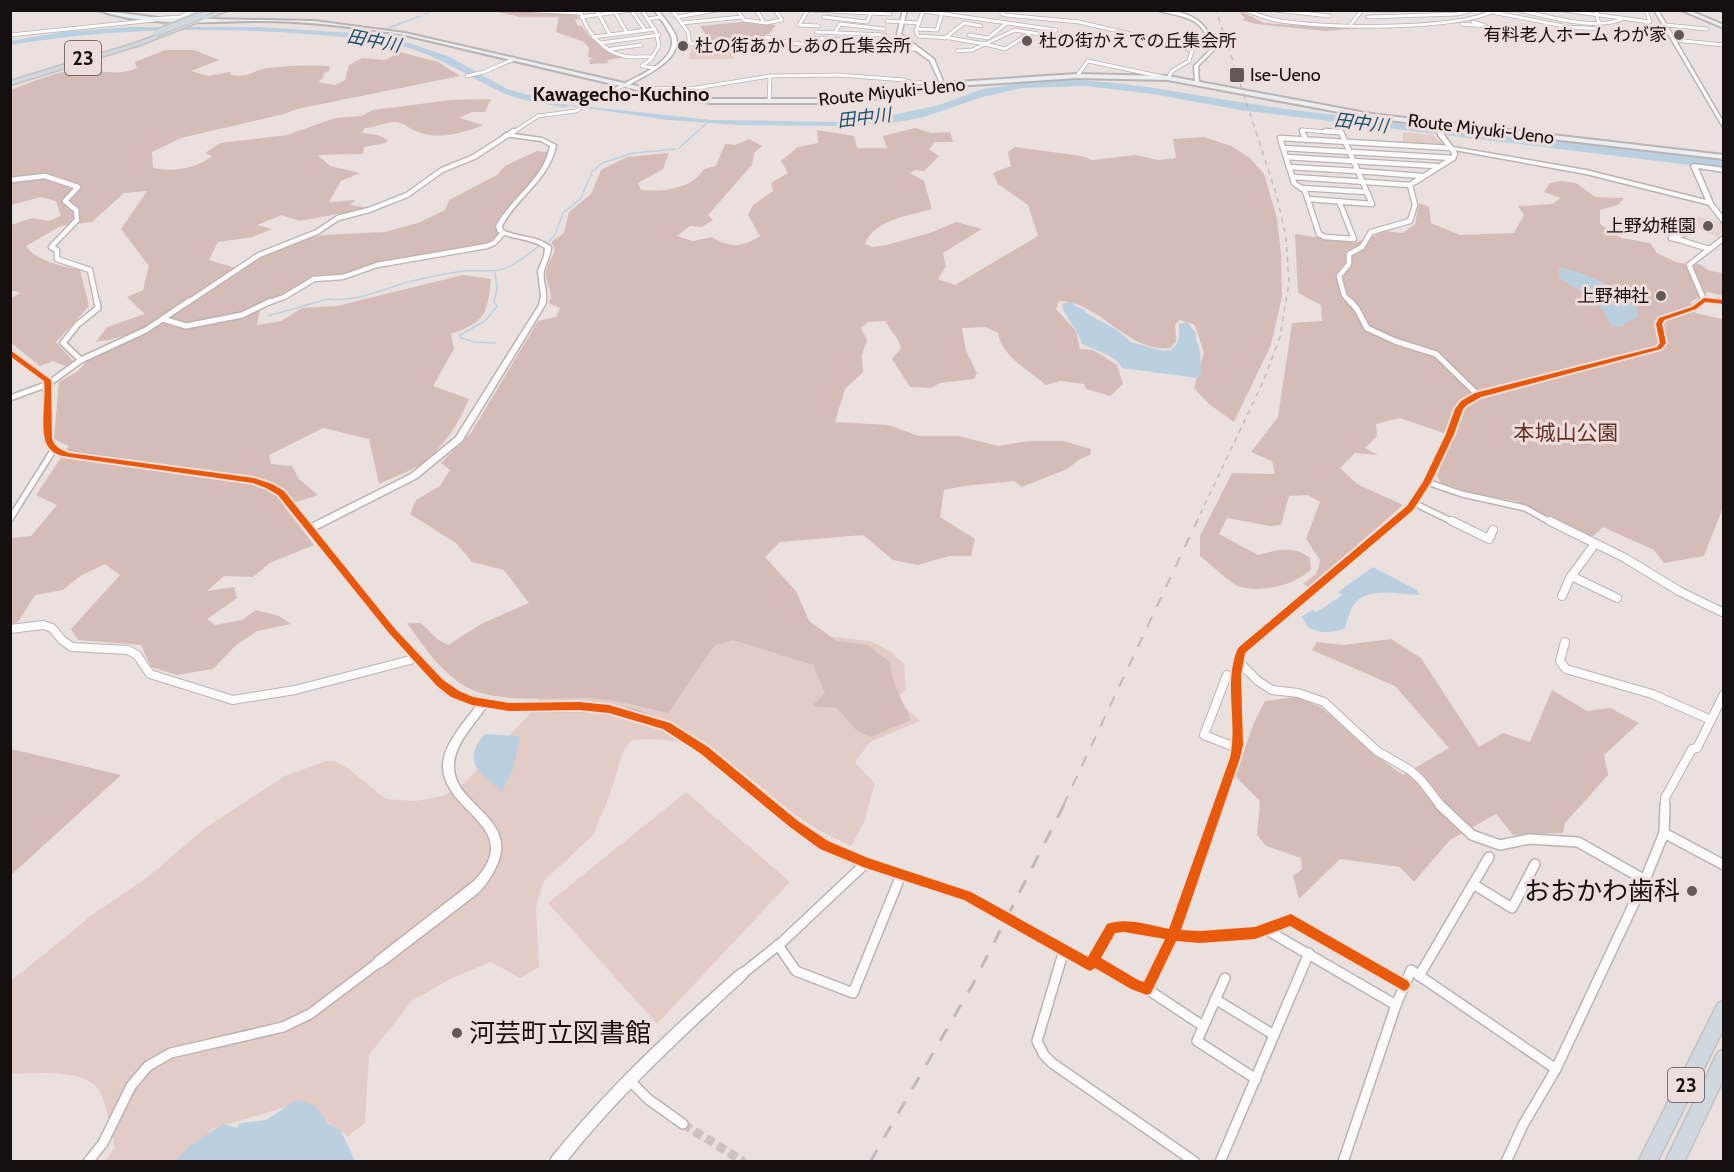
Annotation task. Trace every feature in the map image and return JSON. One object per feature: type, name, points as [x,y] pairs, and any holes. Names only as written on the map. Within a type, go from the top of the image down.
[{"type":"highway","name":"23","points":[[10,81],[155,32],[212,10]]},
{"type":"highway","points":[[155,32],[202,13],[227,10]]},
{"type":"highway","points":[[10,81],[118,51],[172,33],[192,25],[202,13]]},
{"type":"highway","name":"23","points":[[1647,1161],[1724,1009]]},
{"type":"highway","name":"23","points":[[1674,1161],[1724,1058]]},
{"type":"main road","name":"Route Miyuki-Ueno","points":[[100,10],[147,20],[180,20],[202,13],[362,27],[700,100],[860,99],[943,85],[1077,76],[1168,78],[1359,114],[1724,157]]},
{"type":"main road","points":[[1683,10],[1724,27]]},
{"type":"street","points":[[519,10],[580,13],[632,11],[645,30]]},
{"type":"street","points":[[642,10],[659,36],[658,50],[642,66],[655,68]]},
{"type":"street","points":[[10,398],[48,384],[81,360],[163,319],[259,255],[321,230],[338,218],[369,210],[407,195],[422,187],[442,170],[474,157],[538,116],[576,110],[655,68],[670,57],[674,44],[673,33],[657,10]]},
{"type":"street","points":[[672,10],[689,34],[690,44]]},
{"type":"street","points":[[677,17],[717,10],[724,19]]},
{"type":"street","points":[[738,10],[744,20],[764,22],[782,20],[775,10]]},
{"type":"street","points":[[756,10],[764,22]]},
{"type":"street","points":[[816,32],[886,38],[884,29],[890,12],[871,14],[809,10],[799,25],[819,26]]},
{"type":"street","points":[[905,10],[899,34],[932,60],[943,85]]},
{"type":"street","points":[[1002,10],[1002,14],[1006,15],[1079,22],[1106,30],[1213,46]]},
{"type":"street","points":[[1158,10],[1184,16],[1204,25],[1213,46],[1212,52],[1196,66],[1197,82]]},
{"type":"street","points":[[1246,10],[1281,21],[1352,24],[1470,21],[1496,12]]},
{"type":"street","points":[[1253,13],[1262,10]]},
{"type":"street","points":[[1276,10],[1329,16]]},
{"type":"street","points":[[1324,23],[1333,10]]},
{"type":"street","points":[[1352,24],[1362,10]]},
{"type":"street","points":[[1362,24],[1373,10]]},
{"type":"street","points":[[1383,10],[1394,10]]},
{"type":"street","points":[[1422,10],[1440,22]]},
{"type":"street","points":[[1368,17],[1463,14],[1471,10]]},
{"type":"street","points":[[1482,10],[1544,22],[1600,29],[1596,10]]},
{"type":"street","points":[[1519,10],[1598,22],[1617,22],[1622,19]]},
{"type":"street","points":[[1563,10],[1650,22],[1646,10]]},
{"type":"street","points":[[1620,10],[1622,19]]},
{"type":"street","points":[[1656,10],[1724,128]]},
{"type":"street","points":[[614,11],[627,33]]},
{"type":"street","points":[[806,45],[827,11]]},
{"type":"street","points":[[957,51],[981,49],[987,45],[1013,30],[1050,36],[1056,30],[922,11],[916,29],[918,36],[962,40],[987,45],[1005,49],[1015,50]]},
{"type":"street","points":[[147,20],[202,13]]},
{"type":"street","points":[[580,13],[593,37],[619,55],[653,57]]},
{"type":"street","points":[[597,13],[610,35]]},
{"type":"street","points":[[916,29],[937,30],[942,13]]},
{"type":"street","points":[[835,33],[840,24],[867,22],[871,14]]},
{"type":"street","points":[[1544,22],[1548,16]]},
{"type":"street","points":[[647,19],[661,17]]},
{"type":"street","points":[[682,23],[742,17]]},
{"type":"street","points":[[824,17],[851,19],[849,23]]},
{"type":"street","points":[[10,35],[155,20]]},
{"type":"street","points":[[887,21],[919,23]]},
{"type":"street","points":[[962,40],[988,21]]},
{"type":"street","points":[[1454,22],[1486,26],[1470,21]]},
{"type":"street","points":[[858,23],[856,27],[884,29]]},
{"type":"street","points":[[945,38],[964,23],[981,26]]},
{"type":"street","points":[[969,35],[988,38],[1007,23]]},
{"type":"street","points":[[1666,25],[1707,29]]},
{"type":"street","points":[[593,37],[655,29]]},
{"type":"street","points":[[1005,49],[1030,33]]},
{"type":"street","points":[[601,43],[659,36]]},
{"type":"street","points":[[674,44],[738,43],[766,37],[806,45],[862,50],[917,49]]},
{"type":"street","points":[[1700,37],[1703,43]]},
{"type":"street","points":[[635,56],[642,38]]},
{"type":"street","points":[[812,38],[893,43],[895,50]]},
{"type":"street","points":[[1674,40],[1724,45]]},
{"type":"street","points":[[1077,76],[1088,61],[1168,78],[1172,71],[1189,61],[1192,51],[1172,41]]},
{"type":"street","points":[[610,49],[641,45]]},
{"type":"street","points":[[466,76],[484,72],[514,59]]},
{"type":"street","points":[[642,89],[696,88],[770,75],[839,75],[904,80],[910,84],[930,83],[934,86]]},
{"type":"street","points":[[769,101],[770,75]]},
{"type":"street","points":[[1293,177],[1410,185],[1453,158],[1455,154],[1441,135],[1439,124]]},
{"type":"street","points":[[1306,140],[1302,130],[1341,132],[1372,204],[1308,199]]},
{"type":"street","points":[[311,528],[414,476],[463,433],[546,297],[541,274],[549,251],[548,247],[535,240],[503,233],[499,230],[500,222],[532,185],[553,148],[552,144],[547,141],[506,135]]},
{"type":"street","points":[[1339,201],[1354,239],[1321,236],[1305,191],[1294,183],[1280,138],[1451,148],[1586,172],[1724,208]]},
{"type":"street","points":[[1283,148],[1453,158]]},
{"type":"street","points":[[1286,157],[1439,167]]},
{"type":"street","points":[[1724,170],[1694,166],[1712,205],[1724,221]]},
{"type":"street","points":[[1289,167],[1422,176]]},
{"type":"street","points":[[10,180],[45,176],[78,186],[65,201],[76,210],[77,220],[51,247],[57,250],[57,259],[83,266],[92,273],[98,308],[77,325],[63,343],[81,360]]},
{"type":"street","points":[[1410,185],[1415,205],[1410,221],[1371,232],[1362,247],[1349,254],[1349,264],[1338,279],[1342,292],[1357,309],[1367,328],[1395,341],[1436,354],[1478,395]]},
{"type":"street","points":[[1301,188],[1366,192]]},
{"type":"street","points":[[1690,231],[1673,238],[1709,249]]},
{"type":"street","points":[[163,319],[186,326],[242,315],[258,306],[284,297],[314,279],[343,277],[377,265],[487,246],[494,243],[503,233]]},
{"type":"street","points":[[1704,300],[1704,293],[1690,273],[1689,265],[1722,240]]},
{"type":"street","points":[[1147,989],[1173,935],[1237,748],[1236,675],[1241,651],[1414,503],[1427,482],[1450,434],[1459,409],[1468,400],[1478,395],[1659,348],[1663,341],[1659,324],[1661,319],[1694,308],[1704,300],[1724,302]]},
{"type":"street","points":[[10,352],[48,384],[48,435],[54,449],[69,455],[261,483],[281,493],[386,624],[447,689],[464,698],[509,707],[595,707],[632,714],[666,726],[704,750],[794,824],[824,845],[866,863],[966,896],[1090,965],[1111,928],[1124,926],[1173,935],[1200,937],[1255,933],[1291,920],[1404,985]]},
{"type":"street","points":[[10,519],[54,449]]},
{"type":"street","points":[[1427,482],[1462,494],[1520,506],[1594,545],[1625,558],[1678,591],[1724,613]]},
{"type":"street","points":[[1414,503],[1490,539],[1493,530]]},
{"type":"street","points":[[1562,596],[1571,576],[1594,545]]},
{"type":"street","points":[[1571,576],[1617,598]]},
{"type":"street","points":[[10,629],[47,626],[54,629],[61,642],[71,648],[131,651],[139,657],[143,668],[150,674],[233,700],[295,690],[418,658]]},
{"type":"street","points":[[1565,642],[1560,661],[1566,669],[1652,694],[1711,720]]},
{"type":"street","points":[[1239,662],[1258,681],[1272,690],[1298,693],[1324,702],[1377,751],[1410,770],[1421,780],[1446,813],[1472,835],[1500,845],[1529,839],[1578,842],[1645,880]]},
{"type":"street","points":[[1227,675],[1204,735],[1237,748]]},
{"type":"street","points":[[1506,1161],[1523,1125],[1556,1069],[1645,880],[1664,832],[1665,798],[1683,762],[1692,749],[1697,748],[1724,694]]},
{"type":"street","points":[[88,1161],[103,1143],[131,1086],[148,1066],[171,1053],[283,1027],[310,1014],[476,887],[493,863],[496,853],[494,832],[453,787],[448,766],[456,745],[484,703]]},
{"type":"street","points":[[1664,832],[1724,865]]},
{"type":"street","points":[[1419,976],[1489,857]]},
{"type":"street","points":[[557,1161],[627,1079],[664,1043],[778,945],[866,863]]},
{"type":"street","points":[[1473,884],[1512,908],[1535,864]]},
{"type":"street","points":[[778,945],[796,971],[853,993],[901,875]]},
{"type":"street","points":[[1265,929],[1396,1005]]},
{"type":"street","points":[[1064,950],[1060,973],[1050,996],[1037,1041],[1044,1055],[1052,1063],[1195,1161]]},
{"type":"street","points":[[1220,1161],[1309,953]]},
{"type":"street","points":[[1093,960],[1135,986],[1147,989],[1203,1026]]},
{"type":"street","points":[[1343,1161],[1396,1005],[1411,970],[1556,1069]]},
{"type":"street","points":[[1225,978],[1197,1041],[1256,1079]]},
{"type":"street","points":[[1215,999],[1274,1035]]},
{"type":"street","points":[[627,1079],[648,1099],[683,1124]]},
{"type":"shaded area","points":[[759,42],[762,45],[775,44],[773,50],[758,54],[735,54],[733,59],[688,59],[693,46],[749,45]]},
{"type":"shaded area","points":[[1403,132],[1433,135],[1445,146],[1403,145],[1398,141],[1403,141]]},
{"type":"shaded area","name":"上野幼稚園","points":[[1691,215],[1722,222],[1723,235],[1720,238],[1685,223]]},
{"type":"shaded area","points":[[715,637],[778,640],[835,637],[870,641],[890,651],[904,664],[906,690],[895,699],[920,721],[870,742],[855,762],[875,784],[864,822],[851,846],[820,831],[793,813],[713,748],[660,739],[632,740],[623,752],[609,797],[593,835],[543,882],[536,908],[539,967],[520,978],[491,962],[450,979],[412,1001],[369,1055],[365,1123],[348,1136],[299,1103],[212,1129],[185,1161],[105,1161],[115,1147],[105,1105],[100,1092],[93,1084],[72,1075],[11,1074],[11,981],[92,915],[149,876],[205,828],[285,776],[326,761],[334,761],[349,769],[386,799],[415,801],[443,796],[459,788],[527,717],[550,680]]},
{"type":"shaded area","points":[[686,792],[790,882],[657,1024],[548,903]]},
{"type":"green space","points":[[493,11],[577,14],[579,19],[575,20],[578,26],[582,26],[590,37],[607,50],[628,57],[607,60],[609,63],[590,64],[589,60],[593,58],[588,57],[589,48],[584,42],[556,32],[559,17],[520,17]]},
{"type":"green space","points":[[1243,12],[1264,23],[1307,26],[1310,24],[1388,26],[1392,29],[1372,27],[1326,31],[1256,24],[1242,20],[1245,18],[1240,13]]},
{"type":"green space","points":[[742,22],[776,25],[769,34],[734,42],[705,43],[705,34],[700,26]]},
{"type":"green space","points":[[165,50],[194,50],[219,60],[191,71],[208,76],[230,72],[231,75],[248,75],[275,67],[330,66],[329,71],[324,73],[323,78],[318,82],[335,85],[345,80],[349,65],[362,58],[385,60],[400,52],[438,62],[460,76],[297,109],[181,138],[152,152],[153,168],[169,170],[191,167],[212,156],[205,153],[220,143],[287,135],[335,118],[362,116],[373,110],[451,100],[491,99],[485,112],[472,112],[459,118],[483,125],[467,131],[434,135],[415,131],[397,122],[389,123],[365,128],[362,133],[377,135],[388,140],[386,143],[364,147],[363,154],[318,155],[330,166],[360,173],[341,181],[329,202],[356,200],[350,205],[371,208],[299,221],[282,215],[257,225],[272,229],[253,237],[218,242],[209,260],[235,268],[169,314],[134,332],[96,342],[107,327],[145,314],[127,297],[143,290],[149,266],[121,229],[147,191],[124,193],[92,222],[61,226],[26,246],[43,260],[80,270],[89,306],[56,342],[73,361],[65,366],[53,361],[40,366],[11,343],[11,298],[21,293],[11,290],[11,225],[32,218],[49,221],[61,216],[56,201],[41,197],[11,205],[11,90],[47,76],[69,71],[129,71],[137,68],[135,62]]},
{"type":"green space","points":[[915,128],[931,133],[950,132],[953,142],[935,142],[929,149],[939,156],[924,171],[915,170],[910,173],[924,181],[932,209],[884,224],[876,229],[865,244],[873,247],[886,245],[930,233],[956,222],[982,229],[943,253],[946,266],[938,279],[955,285],[1038,236],[1028,205],[998,184],[993,173],[1011,166],[1008,152],[1015,147],[1082,156],[1092,160],[1136,155],[1158,160],[1176,158],[1173,139],[1204,137],[1231,146],[1250,158],[1264,174],[1277,218],[1282,296],[1271,345],[1234,422],[1209,404],[1194,388],[1204,353],[1195,325],[1180,320],[1175,324],[1176,342],[1170,348],[1155,347],[1140,343],[1088,309],[1074,303],[1059,301],[1056,309],[1076,331],[1080,349],[1093,350],[1117,365],[1123,384],[1110,396],[1086,389],[1084,384],[1060,381],[1046,385],[1010,356],[998,333],[985,327],[962,328],[966,351],[977,373],[974,379],[940,383],[930,388],[910,387],[892,359],[901,348],[886,321],[868,322],[861,328],[867,340],[862,355],[863,372],[845,389],[835,422],[888,425],[919,436],[959,436],[998,446],[1028,441],[1063,441],[1091,449],[1090,455],[1067,469],[1022,487],[1014,481],[944,490],[940,517],[975,539],[971,556],[949,556],[918,565],[893,560],[863,535],[780,542],[765,557],[796,591],[809,621],[837,641],[868,645],[890,662],[893,681],[911,720],[870,737],[856,730],[837,708],[812,706],[825,693],[813,665],[733,640],[714,646],[668,713],[598,699],[519,698],[491,695],[478,692],[456,681],[429,653],[407,623],[421,623],[437,639],[448,645],[483,623],[529,603],[504,570],[472,562],[456,543],[410,514],[416,500],[440,486],[450,470],[441,463],[471,433],[538,321],[556,317],[560,308],[548,303],[551,298],[546,274],[554,250],[551,242],[564,233],[569,212],[591,194],[601,170],[627,157],[669,153],[663,169],[638,183],[641,190],[667,190],[685,185],[699,176],[704,169],[716,166],[725,144],[735,145],[749,139],[762,146],[754,153],[752,165],[708,215],[713,220],[702,227],[690,226],[677,236],[693,241],[712,237],[730,245],[736,245],[747,243],[760,236],[748,215],[753,205],[773,191],[771,183],[788,173],[781,161],[798,147],[818,143],[817,130],[854,136],[857,148],[887,148],[883,136]]},
{"type":"green space","points":[[537,151],[547,152],[548,155],[530,185],[494,226],[500,235],[494,242],[378,264],[360,272],[318,277],[305,281],[297,289],[277,300],[258,305],[260,310],[257,325],[281,321],[302,308],[337,306],[463,275],[491,279],[488,301],[483,315],[471,325],[451,334],[454,349],[433,386],[469,399],[448,436],[427,460],[379,484],[369,439],[323,428],[269,455],[271,464],[292,466],[299,479],[318,495],[284,506],[314,545],[270,563],[253,577],[224,576],[207,591],[234,587],[237,598],[207,619],[215,625],[242,620],[256,610],[279,616],[291,624],[257,631],[236,645],[213,669],[177,675],[151,667],[141,645],[78,640],[71,629],[120,575],[105,564],[80,576],[63,590],[35,595],[18,622],[11,624],[11,538],[31,536],[57,505],[36,495],[69,446],[54,439],[59,382],[110,347],[146,333],[255,259],[298,241],[323,235],[385,232],[418,223],[445,210],[449,200],[497,175],[505,166]]},
{"type":"green space","name":"本城山公園","points":[[1562,181],[1576,183],[1595,197],[1624,198],[1618,205],[1600,210],[1600,224],[1621,238],[1650,243],[1657,253],[1678,263],[1699,264],[1710,271],[1723,273],[1723,296],[1708,292],[1691,302],[1695,313],[1723,319],[1723,507],[1704,556],[1664,563],[1654,550],[1603,527],[1590,539],[1517,501],[1476,494],[1441,483],[1437,476],[1452,436],[1400,418],[1376,424],[1377,436],[1365,448],[1378,455],[1355,453],[1340,468],[1357,484],[1403,505],[1309,587],[1303,584],[1317,573],[1320,560],[1306,539],[1320,502],[1308,495],[1289,496],[1281,525],[1270,526],[1227,518],[1219,534],[1258,555],[1285,550],[1298,551],[1310,558],[1311,569],[1305,575],[1278,586],[1249,589],[1226,578],[1200,556],[1200,536],[1232,473],[1275,474],[1272,461],[1251,452],[1278,417],[1292,323],[1322,321],[1321,305],[1298,293],[1295,234],[1355,243],[1385,231],[1403,233],[1415,224],[1419,203],[1429,207],[1431,223],[1460,235],[1514,233],[1524,215],[1518,206],[1552,204],[1561,198],[1544,192],[1550,183]]},
{"type":"green space","points":[[1391,639],[1421,658],[1479,747],[1503,733],[1530,742],[1552,690],[1587,711],[1610,708],[1639,723],[1604,755],[1608,775],[1565,823],[1563,833],[1513,835],[1496,814],[1450,840],[1414,882],[1400,867],[1340,859],[1299,899],[1293,876],[1302,869],[1301,858],[1266,846],[1257,835],[1260,801],[1235,776],[1265,701],[1297,697],[1322,708],[1374,754],[1403,775],[1449,748],[1395,686],[1312,650],[1317,642],[1343,645]]},
{"type":"green space","points":[[10,749],[121,775],[11,875]]},
{"type":"water","points":[[1044,80],[1105,82],[1341,116],[1723,160],[1723,169],[1240,110],[1153,94],[1086,86],[1023,88],[982,97],[924,117],[898,122],[835,126],[738,125],[668,120],[545,102],[711,120],[838,122],[884,117],[939,105],[983,89]]},
{"type":"water","points":[[1559,267],[1593,277],[1611,287],[1638,310],[1637,317],[1620,327],[1610,325],[1606,315],[1593,298],[1559,278]]},
{"type":"water","points":[[1073,302],[1075,306],[1117,330],[1131,342],[1163,351],[1170,350],[1176,345],[1179,337],[1179,324],[1187,322],[1196,333],[1201,374],[1197,378],[1122,368],[1110,356],[1082,344],[1063,308],[1062,304]]},
{"type":"water","points":[[1373,567],[1417,590],[1420,595],[1377,593],[1362,597],[1352,607],[1345,628],[1337,631],[1318,631],[1306,625],[1301,617],[1312,610],[1317,612],[1342,595],[1338,592]]},
{"type":"water","points":[[485,734],[520,736],[513,769],[502,791],[486,779],[476,766],[474,751]]},
{"type":"water","points":[[297,1100],[316,1108],[328,1124],[340,1129],[355,1161],[175,1161],[192,1144],[223,1124],[237,1128],[240,1123],[266,1120]]},
{"type":"waterway","points":[[424,14],[435,10]]},
{"type":"waterway","points":[[386,29],[420,16]]},
{"type":"waterway","name":"田中川","points":[[10,43],[63,34],[128,29],[258,29],[367,36],[409,46],[447,59],[504,91],[565,106]]},
{"type":"waterway","name":"田中川","points":[[367,36],[380,31]]},
{"type":"waterway","points":[[679,148],[708,122]]},
{"type":"waterway","points":[[549,241],[555,235],[563,213],[581,198],[592,172],[602,163],[633,153],[676,149]]},
{"type":"waterway","points":[[268,316],[328,299],[338,300],[367,295],[434,276],[463,271],[504,269],[518,262],[539,246]]},
{"type":"waterway","points":[[495,272],[497,290],[494,301],[497,306],[485,321],[460,335],[461,338],[474,342],[495,343]]},
{"type":"tunnel","points":[[683,1124],[744,1162]]},
{"type":"railway","points":[[1196,523],[1263,382],[1280,337],[1289,283],[1286,237],[1276,193],[1216,10]]},
{"type":"railway","points":[[1063,806],[1197,521]]},
{"type":"railway","points":[[870,1162],[973,984],[1064,805]]},
{"type":"cycle path","points":[[1093,960],[1135,985],[1147,989],[1173,935],[1235,758],[1238,745],[1236,675],[1241,651],[1410,508],[1427,482],[1459,409],[1464,403],[1478,395],[1659,348],[1663,343],[1659,324],[1661,319],[1694,308],[1704,300],[1724,302]]},
{"type":"cycle path","points":[[10,352],[47,380],[48,439],[59,452],[254,481],[281,493],[392,631],[440,683],[455,694],[472,701],[509,707],[579,706],[609,709],[666,726],[704,750],[794,824],[824,845],[866,863],[967,896],[1090,965],[1111,928],[1124,926],[1173,935],[1200,937],[1255,933],[1291,920],[1404,985]]},
{"type":"place","name":"有料老人ホーム わが家","points":[[1679,35]]},
{"type":"place","name":"杜の街かえでの丘集会所","points":[[1027,41]]},
{"type":"place","name":"杜の街あかしあの丘集会所","points":[[683,46]]},
{"type":"place","name":"Ise-Ueno","points":[[1237,75]]},
{"type":"place","name":"上野幼稚園","points":[[1708,226]]},
{"type":"place","name":"上野神社","points":[[1661,296]]},
{"type":"place","name":"おおかわ歯科","points":[[1692,891]]},
{"type":"place","name":"河芸町立図書館","points":[[457,1033]]},
{"type":"district","name":"Kawagecho-Kuchino","points":[[621,94]]}]
